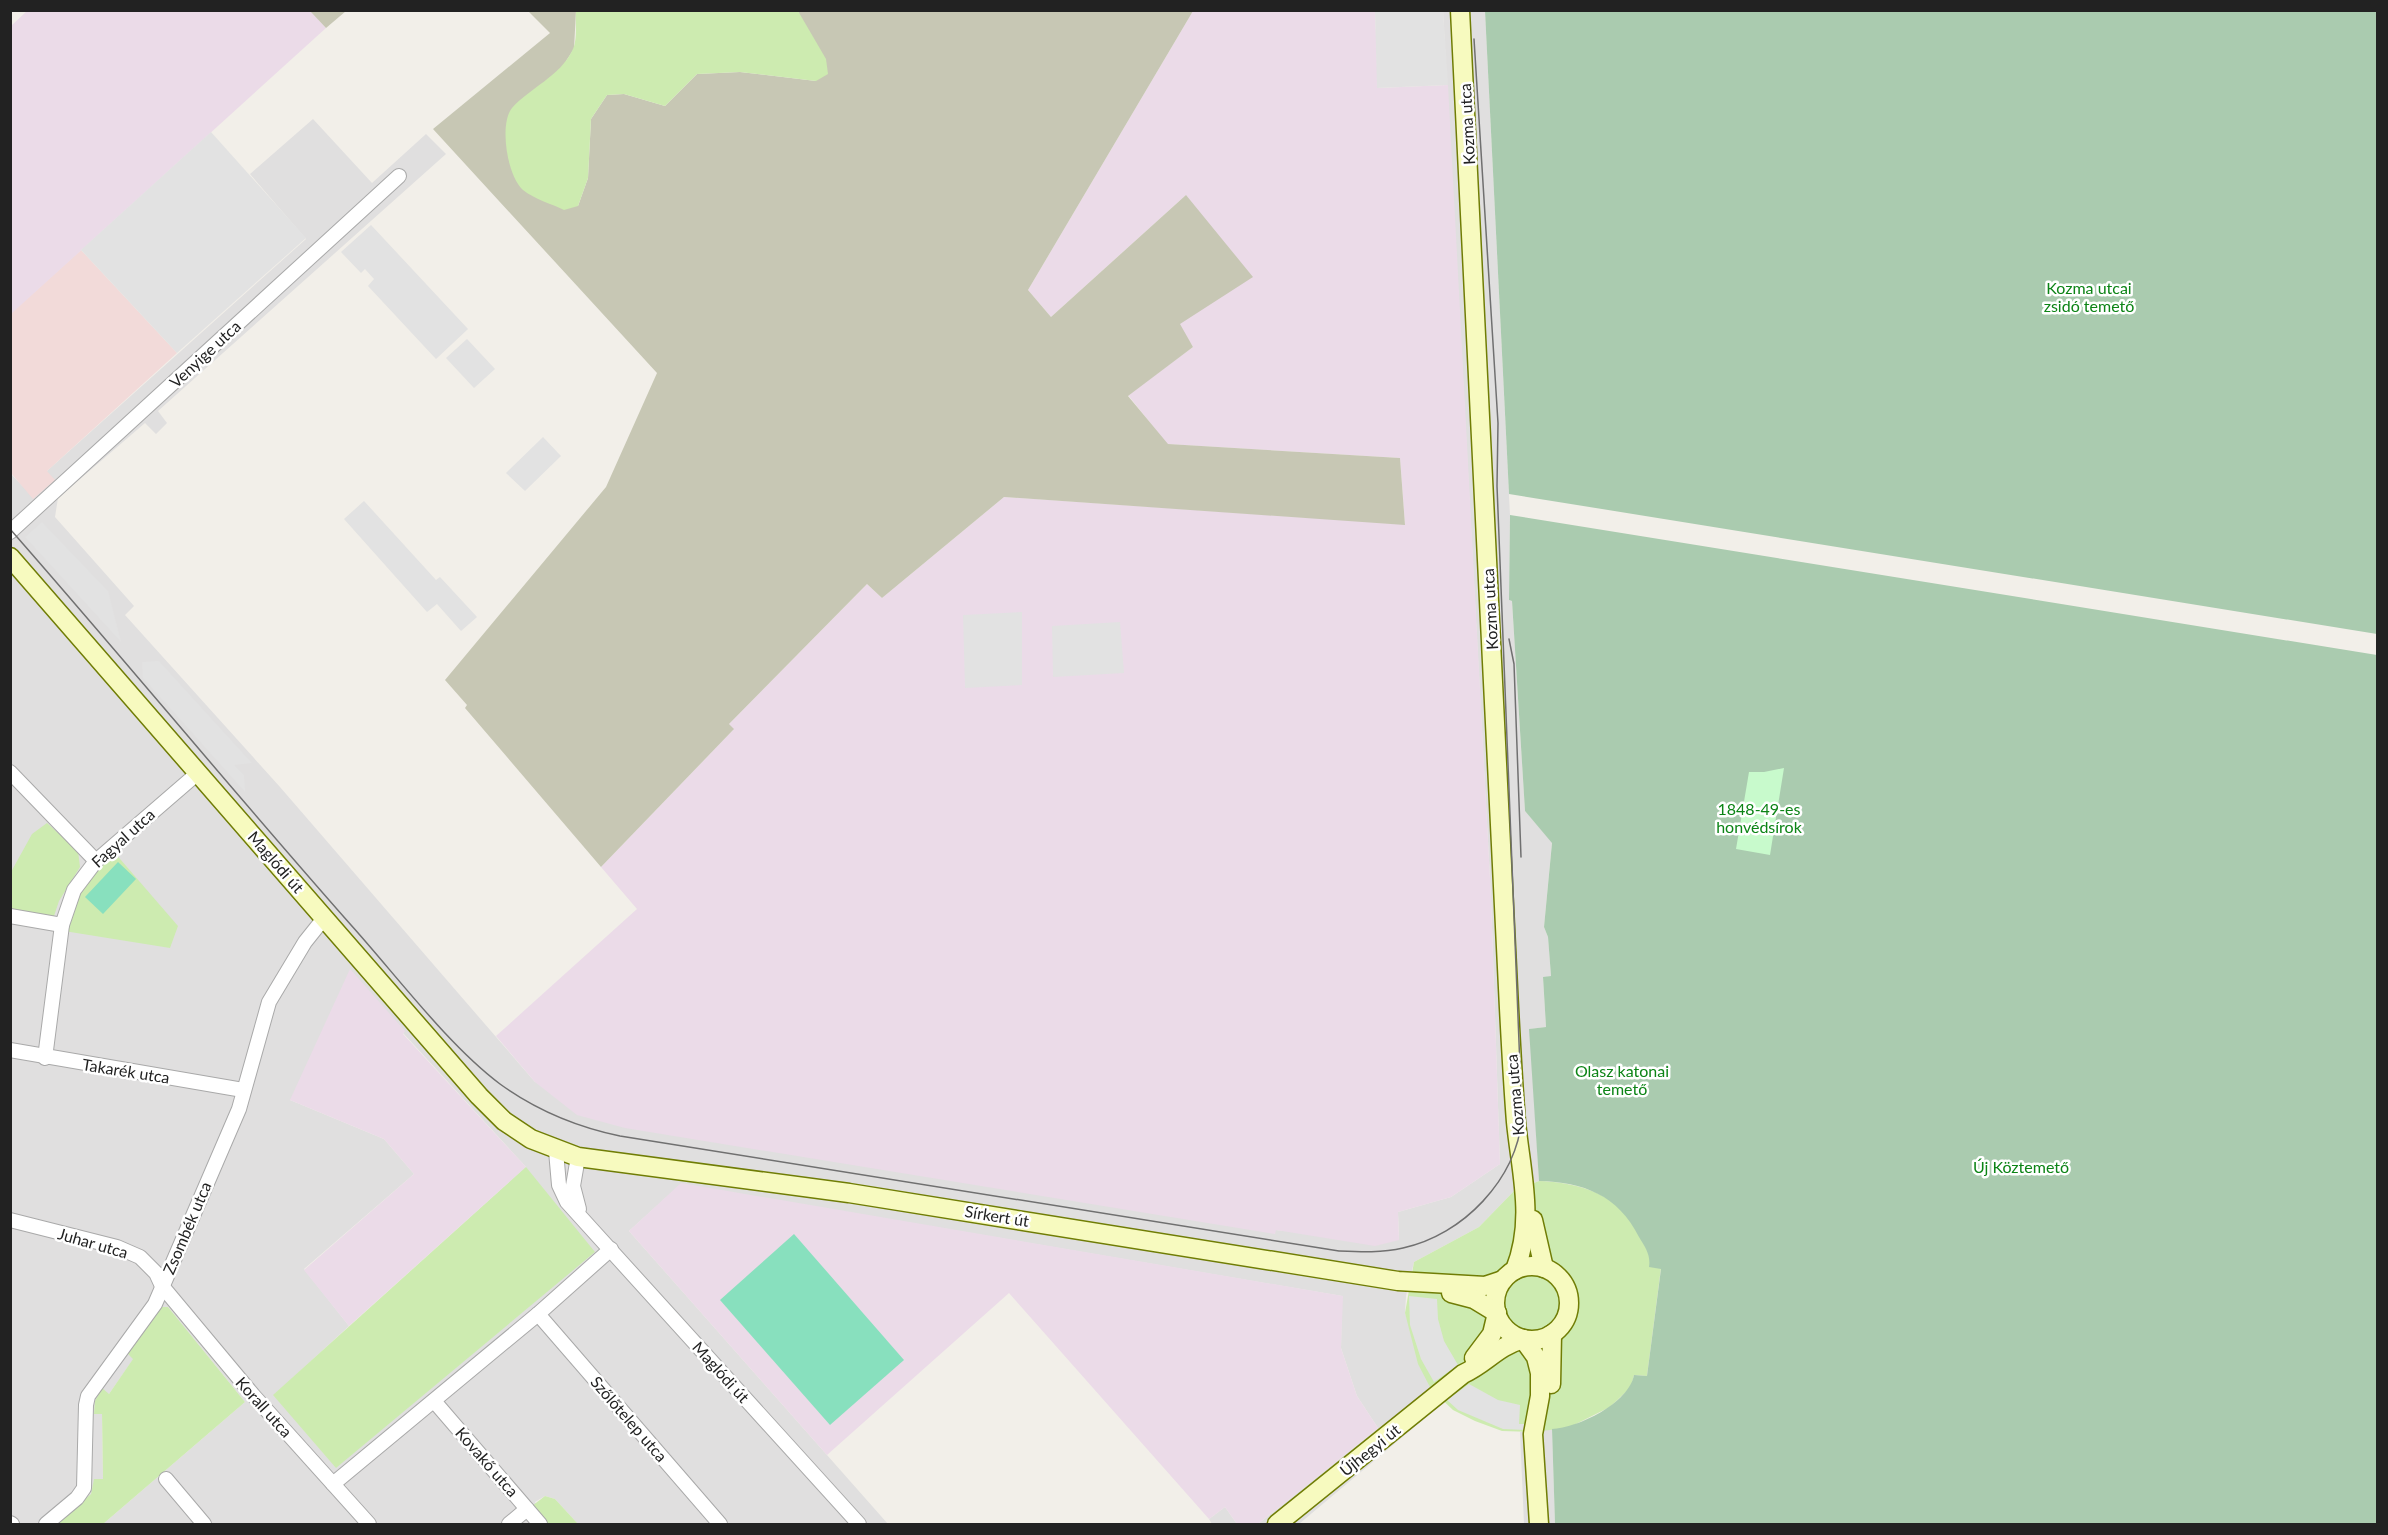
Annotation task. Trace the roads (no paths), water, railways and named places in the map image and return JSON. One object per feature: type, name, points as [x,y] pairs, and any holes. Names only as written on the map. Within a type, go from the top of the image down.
[{"type":"street","name":"Kozma utca","points":[[1460,10],[1509,1008],[1516,1124],[1527,1208],[1523,1250],[1497,1294],[1497,1313]]},
{"type":"street","name":"Venyige utca","points":[[10,532],[399,176]]},
{"type":"street","name":"Maglódi út","points":[[10,557],[479,1096],[518,1131],[556,1151],[578,1157],[573,1175],[574,1195],[584,1219]]},
{"type":"street","points":[[10,772],[96,861]]},
{"type":"street","name":"Fagyal utca","points":[[45,1058],[62,925],[74,890],[96,861],[199,772]]},
{"type":"street","points":[[10,916],[62,925]]},
{"type":"street","name":"Zsombék utca","points":[[46,1524],[72,1504],[83,1490],[88,1396],[155,1304],[239,1109],[260,1028],[276,987],[305,942],[325,917]]},
{"type":"street","name":"Takarék utca","points":[[10,1050],[45,1058],[243,1090]]},
{"type":"street","name":"Maglódi út","points":[[556,1151],[562,1194],[859,1524]]},
{"type":"street","name":"Sírkert út","points":[[578,1157],[849,1193],[1415,1283],[1474,1299],[1497,1313]]},
{"type":"street","name":"Kozma utca","points":[[1527,1208],[1533,1220],[1536,1243],[1544,1268]]},
{"type":"street","name":"Juhar utca","points":[[10,1220],[131,1252],[152,1268],[162,1286]]},
{"type":"street","points":[[333,1484],[538,1314],[611,1249]]},
{"type":"street","points":[[1497,1313],[1508,1332],[1523,1339],[1542,1339],[1552,1334],[1566,1319],[1569,1300],[1564,1283],[1544,1268],[1533,1265],[1509,1275]]},
{"type":"street","name":"Sírkert út","points":[[1415,1283],[1485,1286],[1509,1275]]},
{"type":"street","name":"Korall utca","points":[[162,1286],[253,1395],[369,1524]]},
{"type":"street","name":"Újhegyi út","points":[[1277,1524],[1463,1374],[1488,1341],[1497,1313]]},
{"type":"street","name":"Szőlőtelep utca","points":[[538,1314],[720,1524]]},
{"type":"street","points":[[1535,1442],[1549,1400],[1552,1334]]},
{"type":"street","points":[[1523,1339],[1536,1357],[1540,1373],[1540,1396],[1533,1434],[1539,1524]]},
{"type":"street","name":"Újhegyi út","points":[[1463,1374],[1475,1369],[1500,1347],[1523,1339]]},
{"type":"street","name":"Kovakő utca","points":[[434,1401],[540,1524]]},
{"type":"street","points":[[166,1479],[204,1524]]},
{"type":"street","points":[[509,1524],[527,1509]]},
{"type":"tram line","points":[[10,529],[442,1030],[500,1084],[542,1110],[588,1128],[620,1136],[1339,1251],[1387,1251],[1425,1241],[1465,1218],[1498,1183],[1518,1141],[1522,1118],[1497,486],[1498,423],[1474,39]]},
{"type":"tram line","points":[[1509,639],[1514,664],[1521,857]]},
{"type":"park label","name":"Kozma utcai zsidó temető","points":[[2089,297]]},
{"type":"park label","name":"1848-49-es honvédsírok","points":[[1759,818]]},
{"type":"park label","name":"Olasz katonai temető","points":[[1622,1080]]},
{"type":"park label","name":"Új Köztemető","points":[[2021,1167]]}]
